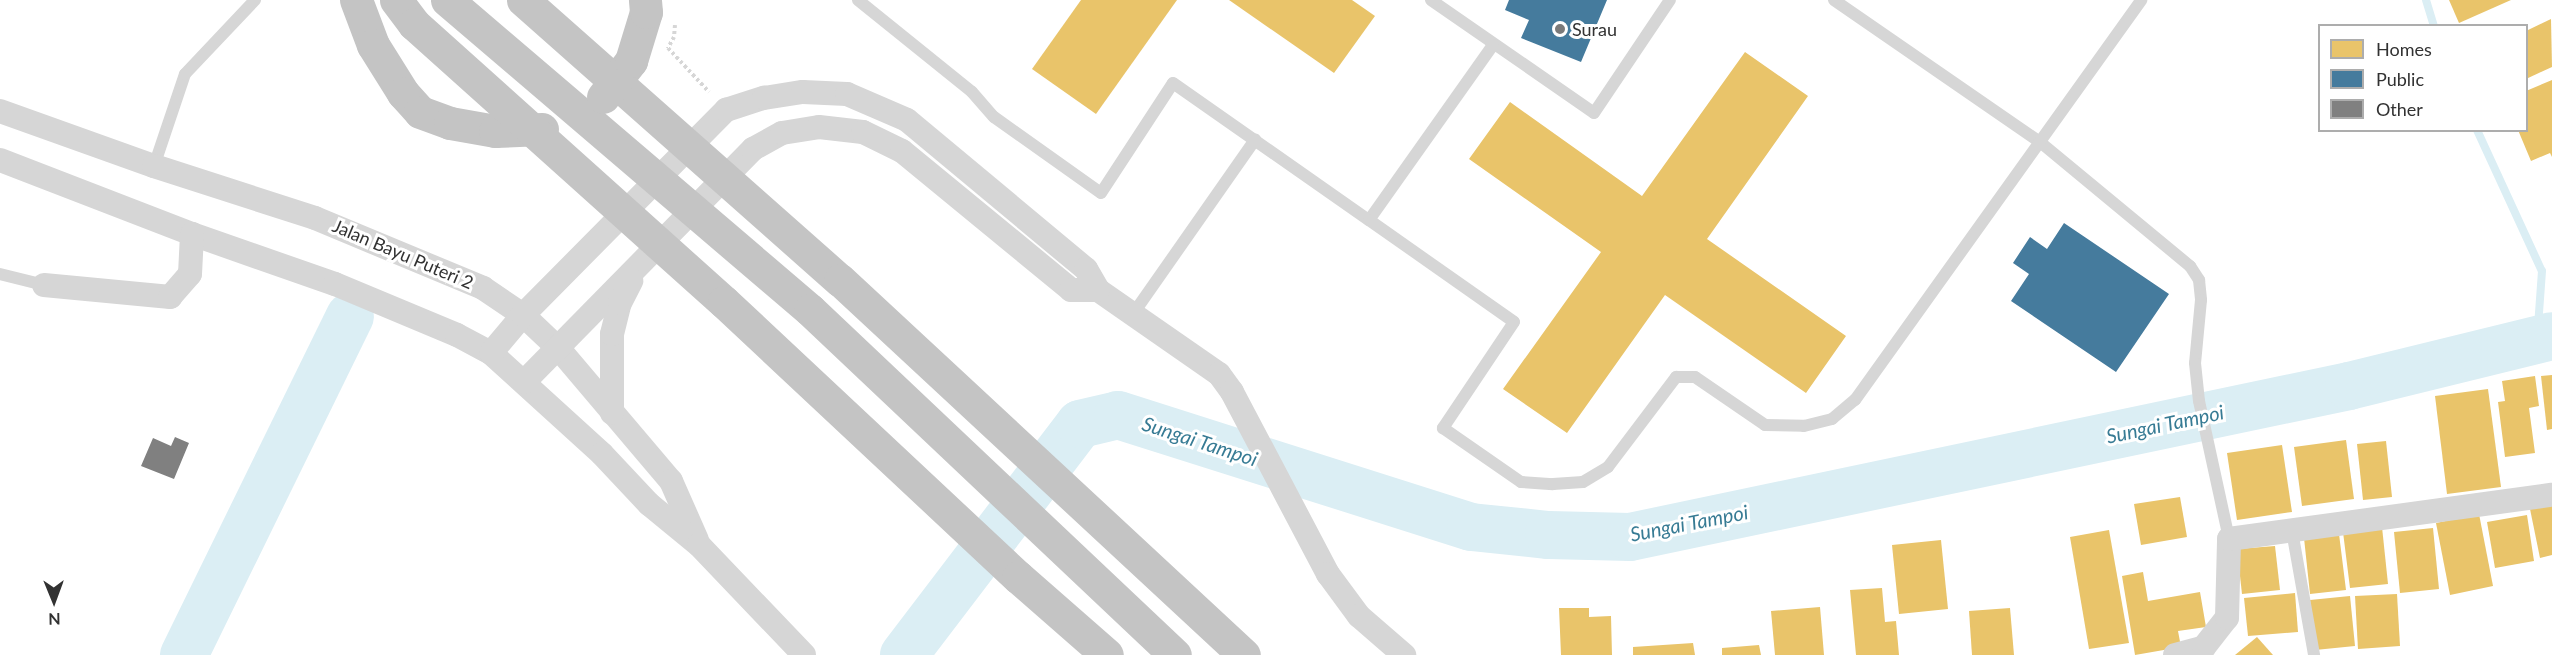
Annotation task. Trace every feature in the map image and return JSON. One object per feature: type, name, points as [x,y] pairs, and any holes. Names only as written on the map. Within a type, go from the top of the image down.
[{"type":"highway","points":[[356,0],[373,45],[403,93],[420,112],[450,123],[495,130],[548,129],[597,105],[631,61],[646,12],[645,0]]},
{"type":"highway","points":[[396,0],[414,24],[715,294],[1010,569],[1107,655]]},
{"type":"highway","points":[[447,0],[810,310],[1174,655]]},
{"type":"highway","points":[[523,0],[840,280],[1244,655]]},
{"type":"street","points":[[491,353],[523,315],[726,110],[764,98],[803,92],[847,94],[908,120],[1086,269],[1098,290],[1219,374],[1232,392],[1328,574],[1359,616],[1404,655]]},
{"type":"street","name":"Jalan Bayu Puteri 2","points":[[0,111],[154,166],[315,218],[483,288],[523,315],[559,349],[671,482],[699,545]]},
{"type":"street","points":[[524,382],[559,349],[642,260],[753,149],[782,133],[819,127],[863,132],[902,151],[1071,290],[1098,290]]},
{"type":"street","name":"Jalan Bayu Puteri 2","points":[[0,160],[192,234],[335,284],[457,335],[491,353],[602,454],[649,504],[699,545],[804,655]]},
{"type":"street","points":[[44,285],[170,297],[190,273],[192,234]]},
{"type":"street","points":[[612,413],[612,334],[620,303],[642,260]]},
{"type":"street","points":[[2175,655],[2204,647],[2227,618],[2229,539],[2552,495]]},
{"type":"lane","points":[[154,166],[185,74],[255,0]]},
{"type":"lane","points":[[858,0],[972,92],[994,117],[1101,193],[1173,83],[1255,140],[1514,322],[1443,428],[1521,482],[1552,484],[1583,482],[1608,467],[1676,377],[1695,378],[1765,425],[1804,426],[1832,419],[1855,400],[2141,0]]},
{"type":"lane","points":[[1431,0],[1594,113],[1670,0]]},
{"type":"lane","points":[[1834,0],[2040,142],[2190,266],[2199,280],[2201,300],[2195,363],[2199,401],[2229,539]]},
{"type":"lane","points":[[1369,220],[1493,45]]},
{"type":"lane","points":[[1132,314],[1255,140]]},
{"type":"lane","points":[[0,274],[44,285]]},
{"type":"lane","points":[[2292,531],[2314,655]]},
{"type":"path","points":[[675,18],[674,37],[668,48],[726,110]]},
{"type":"building: Homes","points":[[1081,0],[1177,0],[1096,114],[1032,69]]},
{"type":"building: Homes","points":[[1229,0],[1352,0],[1375,16],[1334,73]]},
{"type":"building: Homes","points":[[2449,0],[2511,0],[2459,23]]},
{"type":"building: Homes","points":[[2551,19],[2552,67],[2528,78],[2528,30]]},
{"type":"building: Homes","points":[[1745,52],[1808,96],[1707,239],[1846,336],[1806,393],[1665,295],[1567,433],[1503,389],[1601,252],[1469,159],[1510,102],[1642,196]]},
{"type":"building: Homes","points":[[2552,80],[2552,157],[2550,153],[2531,161],[2519,132],[2528,132],[2528,90]]},
{"type":"building: Homes","points":[[2552,375],[2552,429],[2547,430],[2541,376]]},
{"type":"building: Homes","points":[[2535,376],[2539,406],[2529,408],[2535,453],[2505,457],[2498,402],[2505,401],[2502,381]]},
{"type":"building: Homes","points":[[2488,389],[2501,487],[2447,494],[2435,396]]},
{"type":"building: Homes","points":[[2346,440],[2354,499],[2302,506],[2294,447]]},
{"type":"building: Homes","points":[[2386,441],[2392,497],[2363,500],[2357,444]]},
{"type":"building: Homes","points":[[2282,445],[2292,512],[2237,520],[2227,453]]},
{"type":"building: Homes","points":[[2180,497],[2187,537],[2141,545],[2134,504]]},
{"type":"building: Homes","points":[[2552,505],[2552,555],[2540,558],[2530,509]]},
{"type":"building: Homes","points":[[2479,514],[2493,586],[2450,595],[2436,523]]},
{"type":"building: Homes","points":[[2527,515],[2534,561],[2495,568],[2487,522]]},
{"type":"building: Homes","points":[[2382,527],[2388,584],[2350,588],[2343,532]]},
{"type":"building: Homes","points":[[2433,528],[2439,589],[2400,593],[2394,532]]},
{"type":"building: Homes","points":[[2109,530],[2129,643],[2089,649],[2070,537]]},
{"type":"building: Homes","points":[[2339,534],[2346,590],[2310,594],[2304,538]]},
{"type":"building: Homes","points":[[1941,540],[1948,609],[1899,614],[1892,545]]},
{"type":"building: Homes","points":[[2275,546],[2280,590],[2242,594],[2237,549]]},
{"type":"building: Homes","points":[[2143,572],[2148,601],[2200,592],[2206,627],[2178,631],[2181,647],[2135,655],[2122,576]]},
{"type":"building: Homes","points":[[1882,588],[1885,622],[1896,621],[1899,655],[1856,655],[1850,590]]},
{"type":"building: Homes","points":[[2295,593],[2298,632],[2248,636],[2244,598]]},
{"type":"building: Homes","points":[[2397,594],[2400,646],[2358,649],[2355,596]]},
{"type":"building: Homes","points":[[2350,596],[2355,646],[2315,650],[2310,600]]},
{"type":"building: Homes","points":[[1820,607],[1824,655],[1775,655],[1771,611]]},
{"type":"building: Homes","points":[[1559,608],[1589,608],[1589,617],[1611,616],[1612,655],[1561,655]]},
{"type":"building: Homes","points":[[2010,608],[2014,655],[1972,655],[1969,611]]},
{"type":"building: Homes","points":[[2257,637],[2273,655],[2235,655]]},
{"type":"building: Homes","points":[[1693,643],[1695,655],[1633,655],[1633,647]]},
{"type":"building: Homes","points":[[1759,645],[1761,655],[1722,655],[1722,648]]},
{"type":"building: Public","name":"Surau","points":[[1509,0],[1607,0],[1581,62],[1521,38],[1529,20],[1505,10]]},
{"type":"building: Public","points":[[2064,223],[2169,294],[2116,372],[2011,301],[2029,274],[2013,263],[2030,237],[2047,249]]},
{"type":"building: Other","points":[[175,437],[189,443],[174,479],[141,466],[153,438],[171,446]]},
{"type":"waterway","points":[[2426,0],[2433,24]]},
{"type":"waterway","points":[[2478,132],[2542,271],[2537,341]]},
{"type":"waterway","points":[[184,655],[350,316]]},
{"type":"waterway","name":"Sungai Tampoi","points":[[904,655],[1080,424],[1118,415],[1471,527],[1549,535],[1630,537],[2349,386],[2552,336]]},
{"type":"place","name":"Surau","points":[[1560,29]]}]
